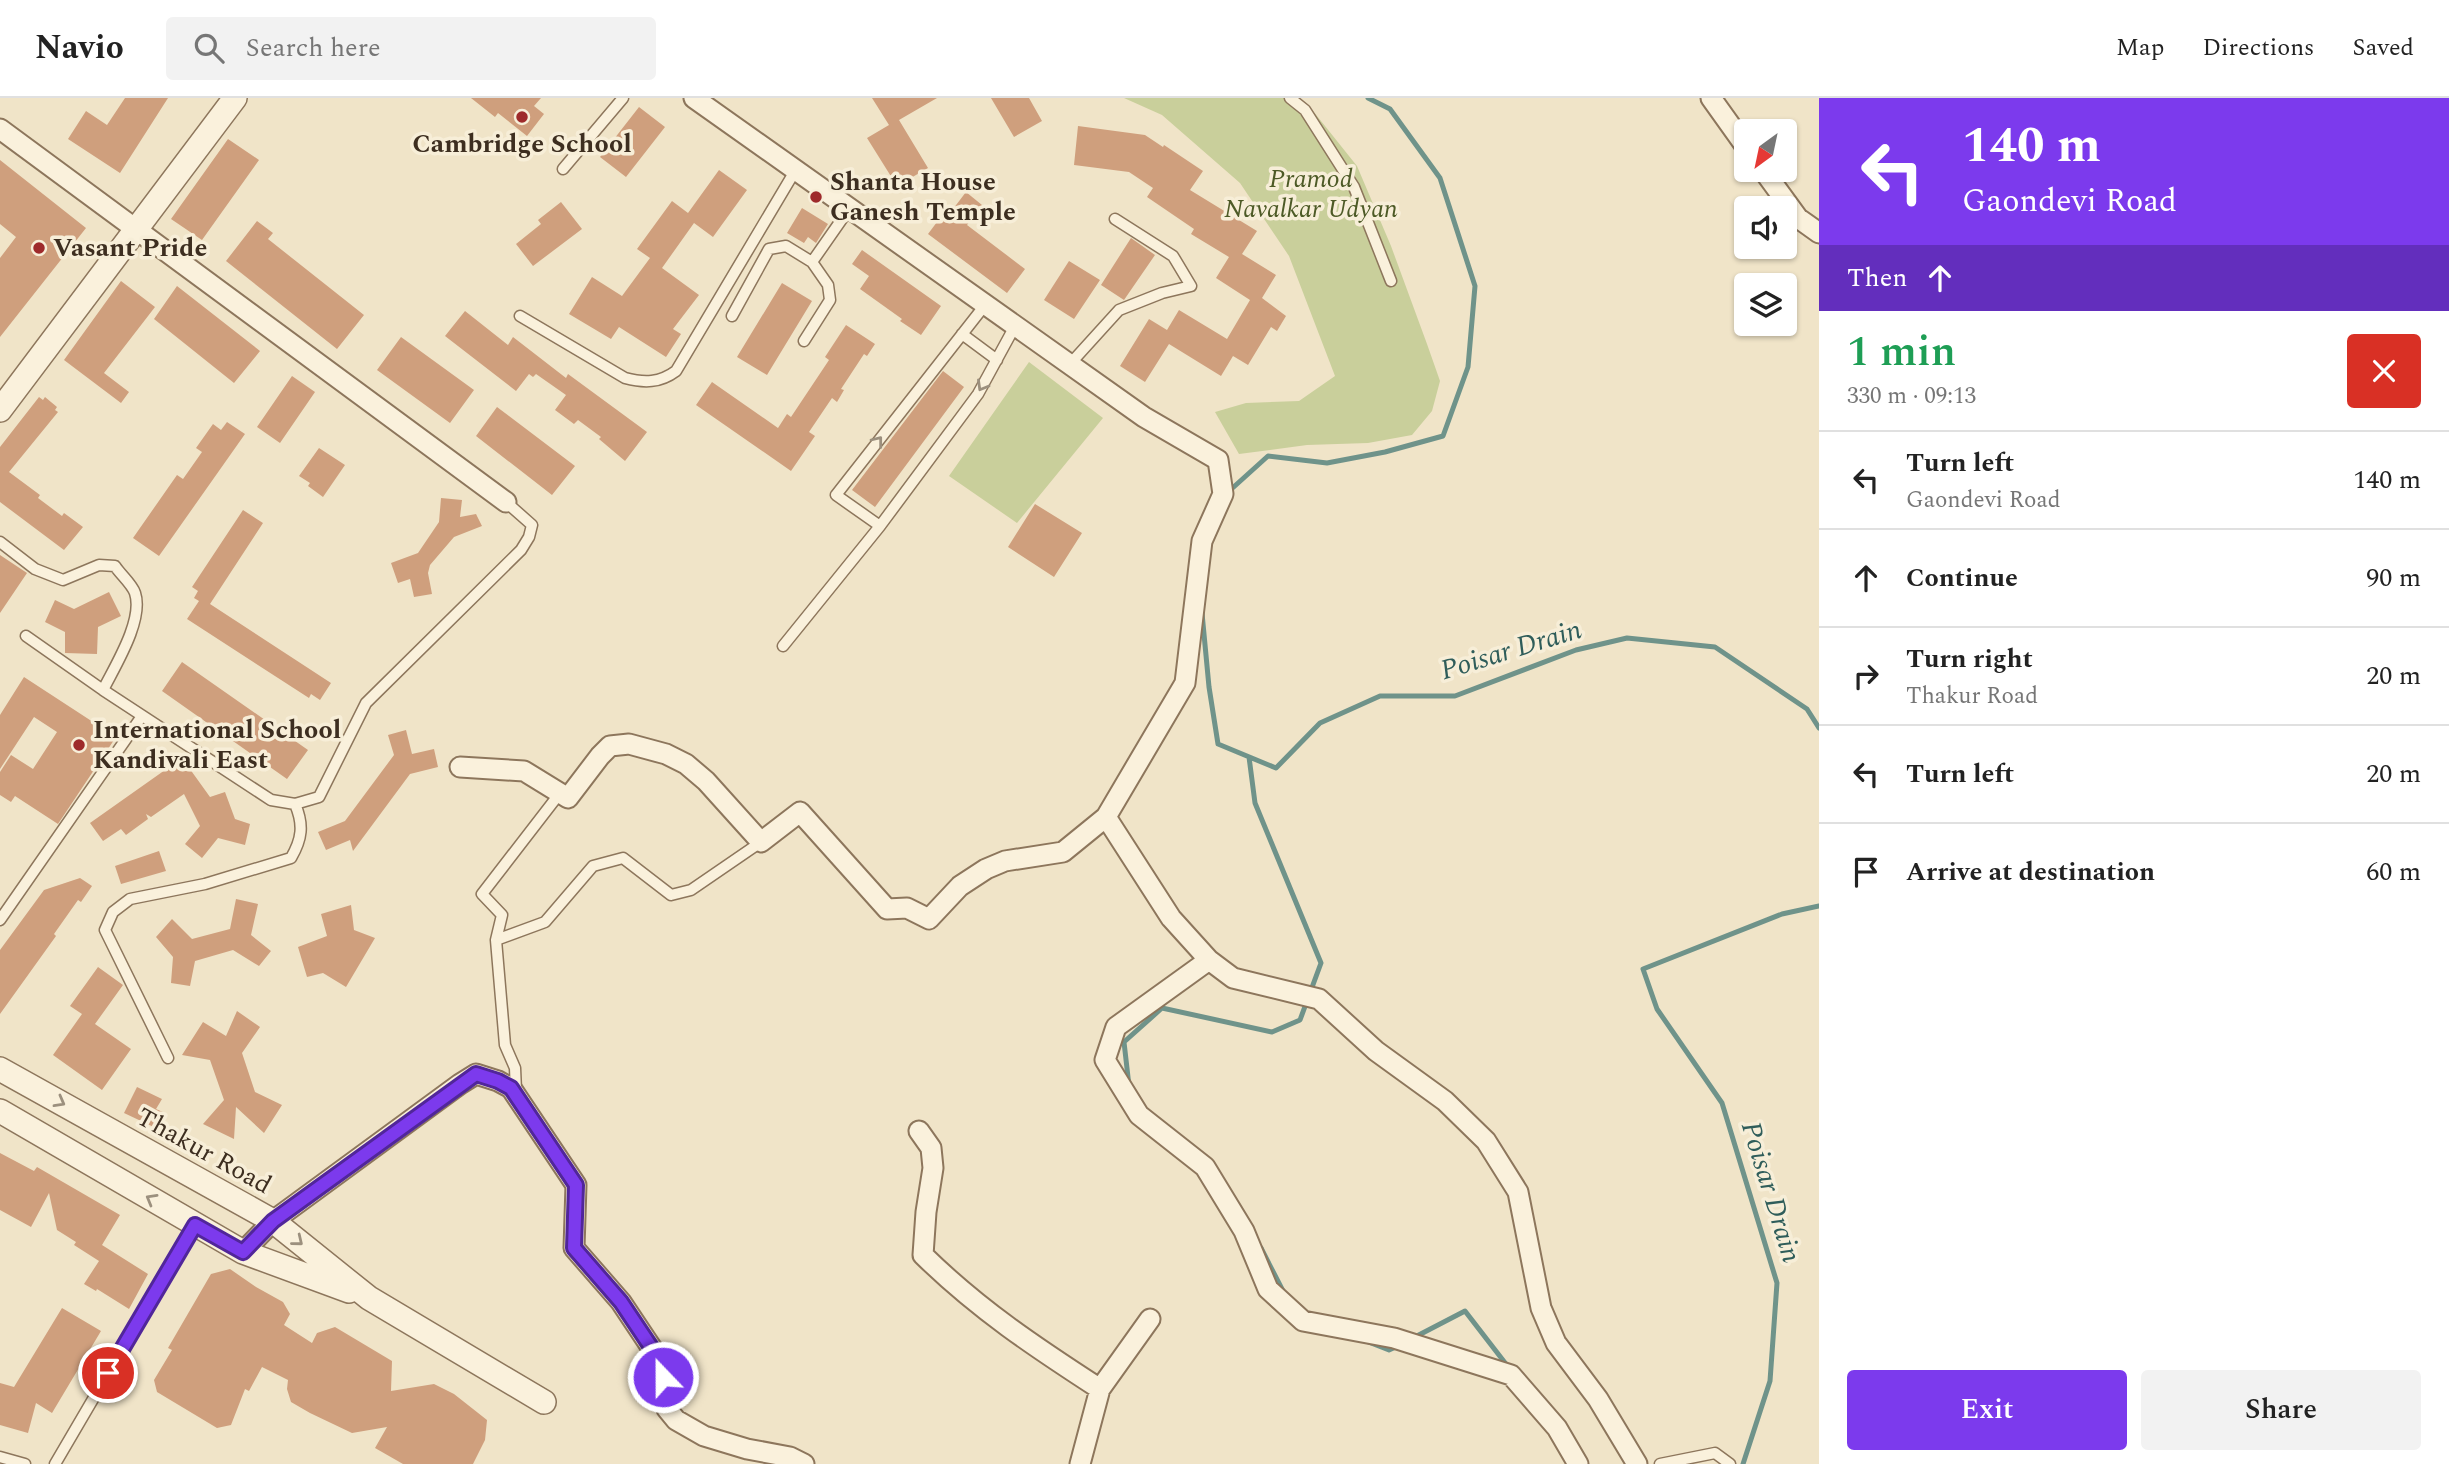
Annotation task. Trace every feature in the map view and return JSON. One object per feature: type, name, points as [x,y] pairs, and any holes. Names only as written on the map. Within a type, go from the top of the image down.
[{"type":"street","points":[[0,410],[235,98]]},
{"type":"street","points":[[460,767],[524,771],[568,798],[610,746],[629,744],[666,754],[686,764],[706,781],[761,842],[800,812],[887,909],[907,908],[929,919],[960,886],[986,869],[1005,860],[1063,852],[1106,817],[1185,683],[1202,541],[1223,494],[1218,460],[1144,417],[694,98]]},
{"type":"street","points":[[1711,98],[1734,130]]},
{"type":"street","points":[[0,129],[506,502]]},
{"type":"street","points":[[1772,182],[1798,218],[1819,233]]},
{"type":"street","points":[[1106,817],[1171,918],[1209,960],[1233,978],[1319,999],[1377,1051],[1445,1101],[1486,1141],[1518,1192],[1538,1296],[1556,1343],[1598,1399],[1637,1464]]},
{"type":"street","points":[[1209,960],[1116,1027],[1105,1060],[1139,1115],[1205,1167],[1244,1231],[1268,1289],[1303,1321],[1394,1338],[1511,1375],[1557,1428],[1578,1464]]},
{"type":"street","name":"Thakur Road","points":[[0,1069],[273,1221],[369,1298],[544,1402]]},
{"type":"street","points":[[243,1252],[273,1221],[476,1074],[498,1081],[511,1088],[576,1185],[574,1248],[621,1302],[661,1362],[667,1409],[676,1420],[704,1436],[747,1449],[790,1457],[804,1464]]},
{"type":"street","name":"Thakur Road","points":[[2,1116],[243,1252],[369,1298]]},
{"type":"street","points":[[919,1131],[931,1148],[933,1168],[923,1255],[960,1291],[1026,1342],[1100,1389]]},
{"type":"street","points":[[1080,1464],[1100,1389],[1150,1319]]},
{"type":"lane","points":[[563,169],[624,98]]},
{"type":"lane","points":[[1290,98],[1305,110],[1354,187],[1391,281]]},
{"type":"lane","points":[[520,316],[625,379],[644,383],[667,378],[676,371],[795,171]]},
{"type":"lane","points":[[812,262],[849,209]]},
{"type":"lane","points":[[1070,364],[1119,310],[1163,293],[1191,286],[1173,256],[1115,219]]},
{"type":"lane","points":[[732,316],[769,249],[786,246],[812,262],[828,285],[830,300],[803,341]]},
{"type":"lane","points":[[880,526],[836,495],[985,306]]},
{"type":"lane","points":[[783,646],[880,526],[978,394],[1015,326]]},
{"type":"lane","points":[[962,334],[997,360]]},
{"type":"lane","points":[[26,636],[271,800],[295,804],[319,797],[366,703],[521,550],[532,525],[506,502]]},
{"type":"lane","points":[[0,542],[35,569],[63,580],[99,565],[115,566],[135,593],[132,633],[103,690]]},
{"type":"lane","points":[[0,920],[142,716]]},
{"type":"lane","points":[[516,1096],[515,1068],[505,1045],[496,940],[502,915],[482,894],[560,793]]},
{"type":"lane","points":[[168,1058],[105,930],[113,912],[130,899],[205,884],[291,858],[301,841],[301,819],[295,804]]},
{"type":"lane","points":[[496,940],[545,922],[593,866],[623,858],[671,895],[691,890],[761,842]]},
{"type":"lane","points":[[55,1464],[195,1225]]},
{"type":"lane","points":[[1660,1464],[1715,1453],[1730,1464]]},
{"type":"lane","points":[[0,1457],[25,1464]]},
{"type":"green space","name":"Pramod Navalkar Udyan","points":[[1124,98],[1298,98],[1313,111],[1357,166],[1391,246],[1440,381],[1432,411],[1412,435],[1368,443],[1307,445],[1239,454],[1215,412],[1246,403],[1299,401],[1335,376],[1289,256],[1240,183],[1162,115]]},
{"type":"green space","points":[[1029,362],[1103,418],[1017,523],[949,476]]},
{"type":"building","points":[[125,98],[168,98],[120,173],[68,139],[86,111],[107,125]]},
{"type":"building","name":"Cambridge School","points":[[471,98],[541,98],[534,106],[544,114],[527,136],[498,113],[495,117]]},
{"type":"building","points":[[872,98],[937,98],[899,120],[928,168],[897,186],[867,138],[889,125]]},
{"type":"building","points":[[991,98],[1029,98],[1042,121],[1014,137]]},
{"type":"building","points":[[639,107],[665,127],[626,177],[600,157]]},
{"type":"building","points":[[1078,126],[1145,135],[1163,147],[1164,145],[1203,171],[1190,190],[1257,231],[1242,254],[1276,275],[1262,298],[1286,316],[1277,331],[1271,327],[1248,365],[1233,356],[1221,376],[1169,344],[1145,382],[1120,366],[1149,319],[1167,330],[1179,310],[1227,339],[1250,300],[1216,278],[1229,257],[1191,234],[1194,229],[1147,197],[1153,188],[1129,172],[1074,165]]},
{"type":"building","points":[[228,139],[259,160],[202,240],[171,219]]},
{"type":"building","name":"Vasant Pride","points":[[0,160],[86,228],[0,337],[0,258],[16,237],[0,224]]},
{"type":"building","points":[[719,170],[747,190],[713,237],[694,223],[662,268],[699,295],[673,329],[681,334],[666,357],[619,327],[611,339],[569,314],[592,277],[622,296],[650,258],[637,249],[672,201],[688,213]]},
{"type":"building","points":[[966,192],[982,205],[967,225],[1025,269],[1007,293],[928,234],[946,210],[950,213]]},
{"type":"building","points":[[561,202],[582,229],[533,266],[516,244],[541,224],[538,220]]},
{"type":"building","points":[[802,208],[828,224],[816,243],[808,237],[804,243],[787,233]]},
{"type":"building","points":[[257,221],[273,233],[268,239],[364,315],[337,349],[226,261]]},
{"type":"building","points":[[1131,238],[1155,255],[1124,300],[1101,285]]},
{"type":"building","points":[[862,250],[941,306],[921,335],[860,289],[869,276],[852,264]]},
{"type":"building","points":[[1069,261],[1100,280],[1074,319],[1044,300]]},
{"type":"building","points":[[121,281],[155,307],[104,373],[129,392],[121,403],[64,360]]},
{"type":"building","points":[[782,283],[812,301],[767,375],[737,357]]},
{"type":"building","points":[[177,286],[260,351],[234,383],[154,319]]},
{"type":"building","points":[[465,311],[508,345],[513,337],[566,378],[568,374],[647,432],[625,461],[599,439],[601,437],[578,420],[574,424],[555,410],[566,395],[536,374],[533,377],[529,374],[516,391],[445,336]]},
{"type":"building","points":[[846,325],[875,344],[867,356],[864,354],[841,389],[844,390],[837,402],[832,398],[809,432],[815,436],[791,471],[696,405],[712,382],[778,428],[787,414],[791,417],[829,360],[825,357]]},
{"type":"building","points":[[401,337],[474,390],[450,423],[377,370]]},
{"type":"building","points":[[943,371],[964,387],[875,507],[852,490]]},
{"type":"building","points":[[292,376],[315,392],[280,443],[257,427]]},
{"type":"building","points":[[39,397],[43,400],[45,397],[57,407],[55,410],[58,412],[9,472],[40,495],[38,498],[62,516],[64,513],[83,527],[64,550],[0,502],[0,447]]},
{"type":"building","points":[[497,407],[575,466],[552,495],[476,436]]},
{"type":"building","points":[[227,422],[245,434],[159,556],[133,538],[177,475],[183,479],[202,452],[196,448],[213,424],[221,430]]},
{"type":"building","points":[[319,448],[345,465],[323,497],[299,476]]},
{"type":"building","points":[[441,498],[462,500],[460,517],[476,514],[482,526],[454,537],[430,565],[428,573],[432,594],[414,597],[410,579],[398,583],[391,563],[418,553],[439,522]]},
{"type":"building","points":[[1035,504],[1082,533],[1054,577],[1008,547]]},
{"type":"building","points":[[243,510],[263,523],[210,604],[331,683],[320,700],[311,694],[309,698],[187,619],[199,601],[194,598],[198,591],[192,587]]},
{"type":"building","points":[[0,555],[27,573],[0,613]]},
{"type":"building","points":[[109,592],[121,616],[98,627],[97,654],[65,653],[65,632],[45,622],[55,600],[74,609]]},
{"type":"building","points":[[182,662],[308,750],[287,779],[162,691]]},
{"type":"building","name":"International School Kandivali East","points":[[24,677],[116,737],[58,824],[15,796],[11,802],[0,795],[0,772],[11,755],[33,769],[57,732],[34,717],[0,769],[0,715]]},
{"type":"building","points":[[406,730],[412,754],[434,749],[438,767],[410,774],[353,851],[350,840],[326,850],[318,832],[345,821],[394,755],[388,735]]},
{"type":"building","points":[[182,758],[210,797],[225,792],[235,819],[250,824],[245,845],[218,838],[202,858],[185,844],[200,826],[184,794],[151,817],[146,814],[148,819],[126,835],[121,829],[103,841],[90,823]]},
{"type":"building","points":[[159,851],[166,871],[121,884],[115,866]]},
{"type":"building","points":[[80,878],[92,886],[81,902],[78,900],[54,934],[56,936],[0,1014],[0,950],[44,890]]},
{"type":"building","points":[[236,899],[258,904],[251,935],[271,951],[259,966],[233,950],[195,961],[190,986],[171,983],[173,957],[156,937],[172,919],[192,939],[230,929]]},
{"type":"building","points":[[351,905],[354,930],[375,938],[346,987],[323,973],[307,977],[298,947],[327,936],[321,914]]},
{"type":"building","points":[[98,967],[123,985],[95,1024],[131,1049],[102,1090],[53,1055],[82,1014],[70,1006]]},
{"type":"building","points":[[237,1011],[260,1027],[242,1053],[255,1092],[282,1105],[264,1133],[236,1107],[234,1139],[203,1124],[224,1100],[210,1060],[182,1055],[203,1022],[226,1036]]},
{"type":"building","points":[[137,1087],[162,1099],[156,1109],[165,1113],[158,1129],[124,1113]]},
{"type":"building","points":[[0,1153],[34,1171],[37,1167],[120,1215],[102,1245],[148,1274],[129,1309],[84,1284],[99,1261],[57,1230],[49,1193],[31,1227],[0,1210]]},
{"type":"building","points":[[230,1269],[283,1302],[290,1314],[284,1325],[312,1343],[317,1333],[335,1327],[392,1361],[391,1391],[434,1384],[454,1394],[487,1420],[485,1440],[473,1464],[403,1464],[375,1448],[387,1427],[352,1433],[310,1413],[291,1402],[287,1389],[288,1380],[262,1367],[249,1391],[245,1389],[231,1425],[217,1428],[157,1392],[154,1380],[172,1350],[168,1348],[211,1274]]},
{"type":"building","points":[[62,1308],[101,1331],[52,1413],[36,1403],[28,1433],[0,1425],[0,1383],[14,1387]]},
{"type":"waterway","points":[[1227,493],[1268,456],[1327,463],[1385,452],[1443,436],[1468,367],[1475,286],[1440,178],[1390,109],[1368,98]]},
{"type":"waterway","name":"Poisar Drain","points":[[1202,613],[1218,744],[1276,768],[1320,723],[1380,696],[1455,696],[1576,650],[1627,638],[1715,647],[1807,709],[1819,728]]},
{"type":"waterway","points":[[1129,1086],[1124,1042],[1162,1008],[1272,1032],[1300,1020],[1321,963],[1255,803],[1249,757]]},
{"type":"waterway","name":"Poisar Drain","points":[[1743,1464],[1770,1381],[1777,1283],[1722,1103],[1657,1009],[1643,969],[1782,914],[1819,906]]},
{"type":"waterway","points":[[1261,1248],[1285,1295]]},
{"type":"waterway","points":[[1413,1338],[1465,1311],[1509,1368]]},
{"type":"waterway","points":[[1366,1341],[1389,1350],[1398,1346]]},
{"type":"place","name":"Cambridge School","points":[[522,117]]},
{"type":"place","name":"Shanta House Ganesh Temple","points":[[816,197]]},
{"type":"place","name":"Vasant Pride","points":[[39,248]]},
{"type":"place","name":"International School Kandivali East","points":[[79,745]]},
{"type":"route","points":[[108,1373],[195,1225],[243,1252],[273,1221],[476,1074],[511,1088],[576,1185],[574,1248],[621,1302],[661,1362],[663,1377]]}]
